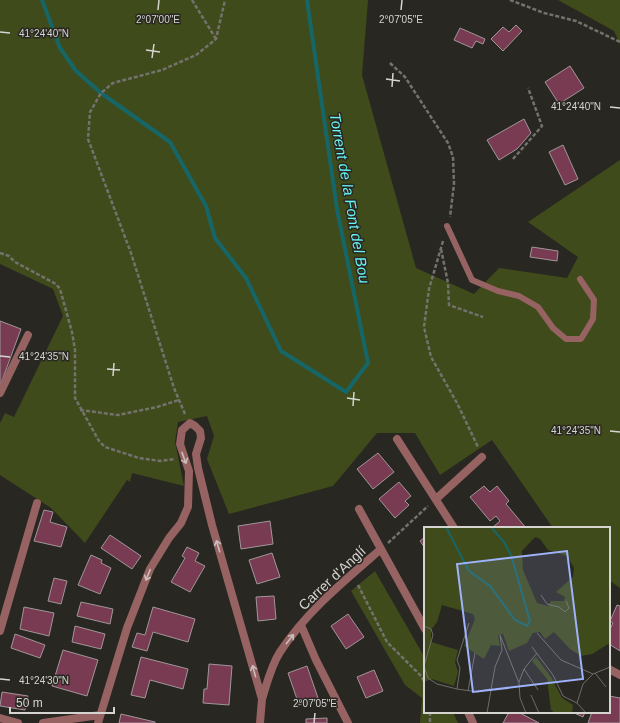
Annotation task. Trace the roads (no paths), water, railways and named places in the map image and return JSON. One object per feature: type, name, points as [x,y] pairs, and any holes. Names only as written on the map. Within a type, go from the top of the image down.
[{"type":"street","points":[[0,393],[28,335]]},
{"type":"street","points":[[43,723],[99,719],[127,628],[150,569],[169,538],[181,523],[188,507],[189,471],[180,444],[182,430],[190,423],[200,431],[201,438],[196,454],[198,468],[212,525],[262,699],[260,723]]},
{"type":"street","points":[[397,439],[453,527]]},
{"type":"street","points":[[436,499],[482,457]]},
{"type":"street","points":[[0,631],[37,503]]},
{"type":"street","points":[[359,509],[384,547],[424,627]]},
{"type":"street","name":"Carrer d'Anglí","points":[[262,699],[271,670],[279,653],[301,625],[324,598],[384,547]]},
{"type":"street","name":"Carrer d'Anglí","points":[[301,625],[316,660],[348,723]]},
{"type":"street","points":[[610,670],[620,675]]},
{"type":"street","points":[[468,713],[473,723]]},
{"type":"street","points":[[0,718],[18,723]]},
{"type":"lane","points":[[447,226],[472,280],[498,291],[519,296],[538,307],[554,328],[566,339],[581,339],[593,319],[594,300],[580,279]]},
{"type":"waterway","name":"Torrent de la Font del Bou","points":[[42,0],[60,48],[76,71],[101,93],[170,142],[206,206],[215,238],[246,278],[281,351],[346,392],[368,363],[337,209],[307,0]]}]
